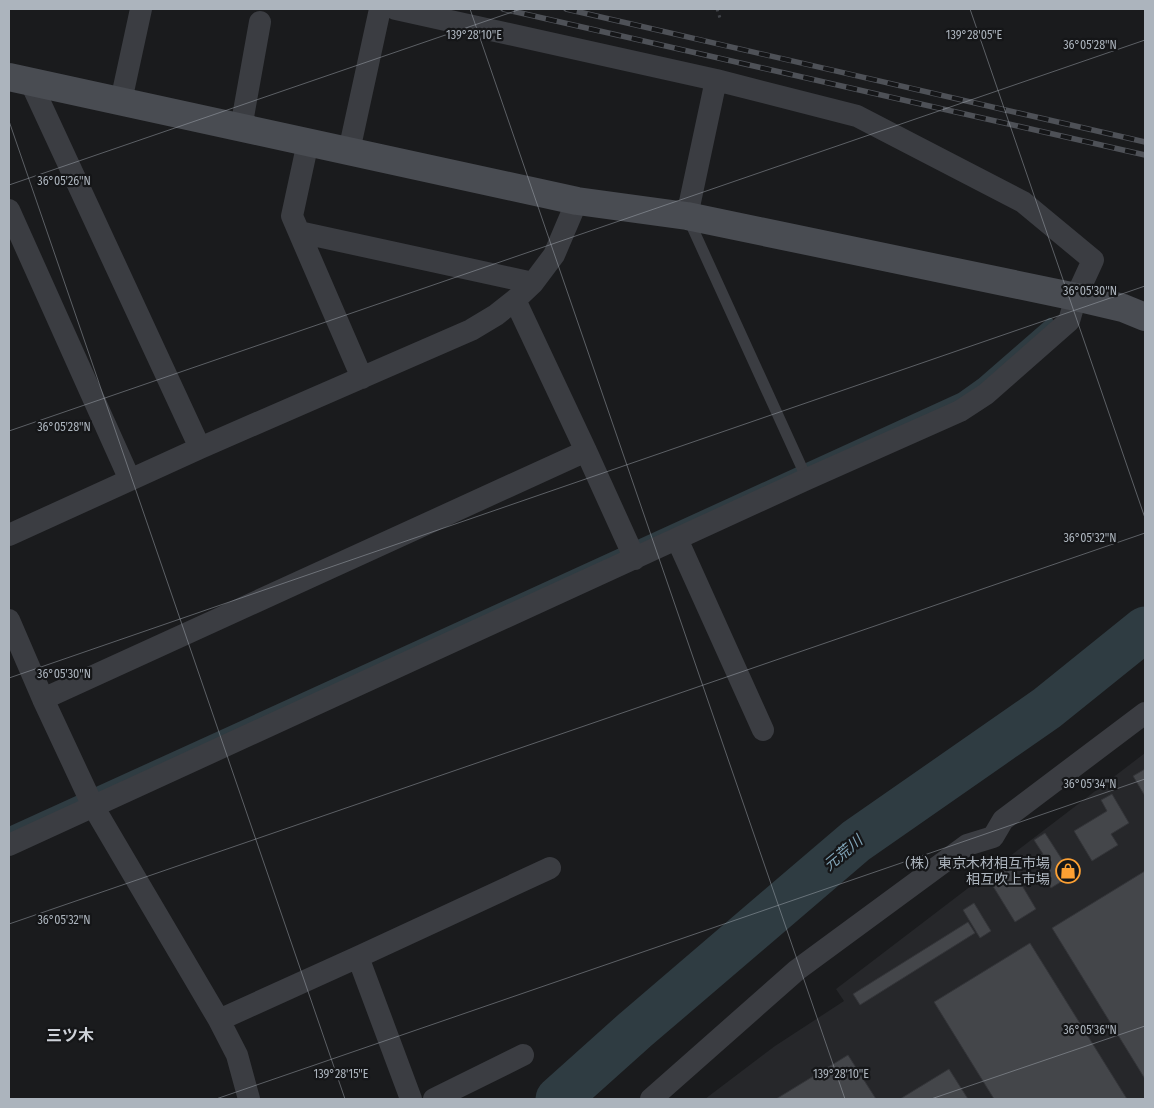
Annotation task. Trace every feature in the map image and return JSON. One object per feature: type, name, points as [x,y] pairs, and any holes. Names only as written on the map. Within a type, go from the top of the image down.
[{"type":"street","points":[[120,101],[141,9]]},
{"type":"street","points":[[349,150],[380,9]]},
{"type":"street","points":[[9,845],[806,479],[960,411],[986,394],[1070,321],[1076,296],[1093,260],[1023,202],[857,116],[716,80],[396,9]]},
{"type":"street","points":[[241,128],[260,22]]},
{"type":"street","points":[[20,79],[577,201],[687,216],[1076,296],[1123,308],[1145,317]]},
{"type":"street","points":[[20,79],[200,448]]},
{"type":"street","points":[[687,216],[716,80]]},
{"type":"street","points":[[308,142],[292,216],[362,378]]},
{"type":"street","points":[[9,535],[200,448],[471,330],[496,315],[533,283],[554,256],[577,201]]},
{"type":"street","points":[[9,210],[130,480]]},
{"type":"street","points":[[299,232],[533,283]]},
{"type":"street","points":[[515,300],[635,559]]},
{"type":"street","points":[[43,699],[586,451]]},
{"type":"street","points":[[677,539],[763,730]]},
{"type":"street","points":[[9,620],[43,699],[93,806],[219,1020],[237,1055],[249,1099]]},
{"type":"street","points":[[651,1099],[797,970],[967,845],[993,837],[1003,820],[1145,713]]},
{"type":"street","points":[[219,1020],[550,868]]},
{"type":"street","points":[[358,957],[410,1099]]},
{"type":"street","points":[[434,1099],[523,1055]]},
{"type":"lane","points":[[687,216],[806,479]]},
{"type":"path","points":[[717,9],[721,21]]},
{"type":"shaded area","name":"（株）東京木材相互市場 相互吹上市場","points":[[1145,753],[1145,1099],[705,1099],[775,1046],[844,1001],[836,989]]},
{"type":"building","points":[[1145,769],[1145,796],[1133,776]]},
{"type":"building","points":[[1112,794],[1129,823],[1111,834],[1118,845],[1092,861],[1074,831],[1107,811],[1101,800]]},
{"type":"building","points":[[1045,833],[1072,875],[1051,888],[1033,860],[1043,854],[1034,840]]},
{"type":"building","points":[[1010,865],[1036,909],[1015,922],[988,878]]},
{"type":"building","points":[[1145,871],[1145,1079],[1052,928]]},
{"type":"building","points":[[974,903],[991,931],[980,938],[963,910]]},
{"type":"building","points":[[968,922],[975,933],[860,1005],[853,994]]},
{"type":"building","points":[[1030,943],[1127,1099],[994,1099],[934,1002]]},
{"type":"building","points":[[848,1055],[876,1099],[776,1099]]},
{"type":"building","points":[[949,1069],[968,1099],[900,1099]]},
{"type":"waterway","points":[[9,831],[960,397],[981,382],[1050,322]]},
{"type":"waterway","name":"元荒川","points":[[558,1099],[635,1030],[856,841],[1047,708],[1145,629]]},
{"type":"railway","points":[[503,9],[1145,155]]},
{"type":"railway","points":[[566,9],[1145,142]]},
{"type":"place","name":"（株）東京木材相互市場 相互吹上市場","points":[[1068,871]]},
{"type":"district","name":"三ツ木","points":[[70,1035]]}]
